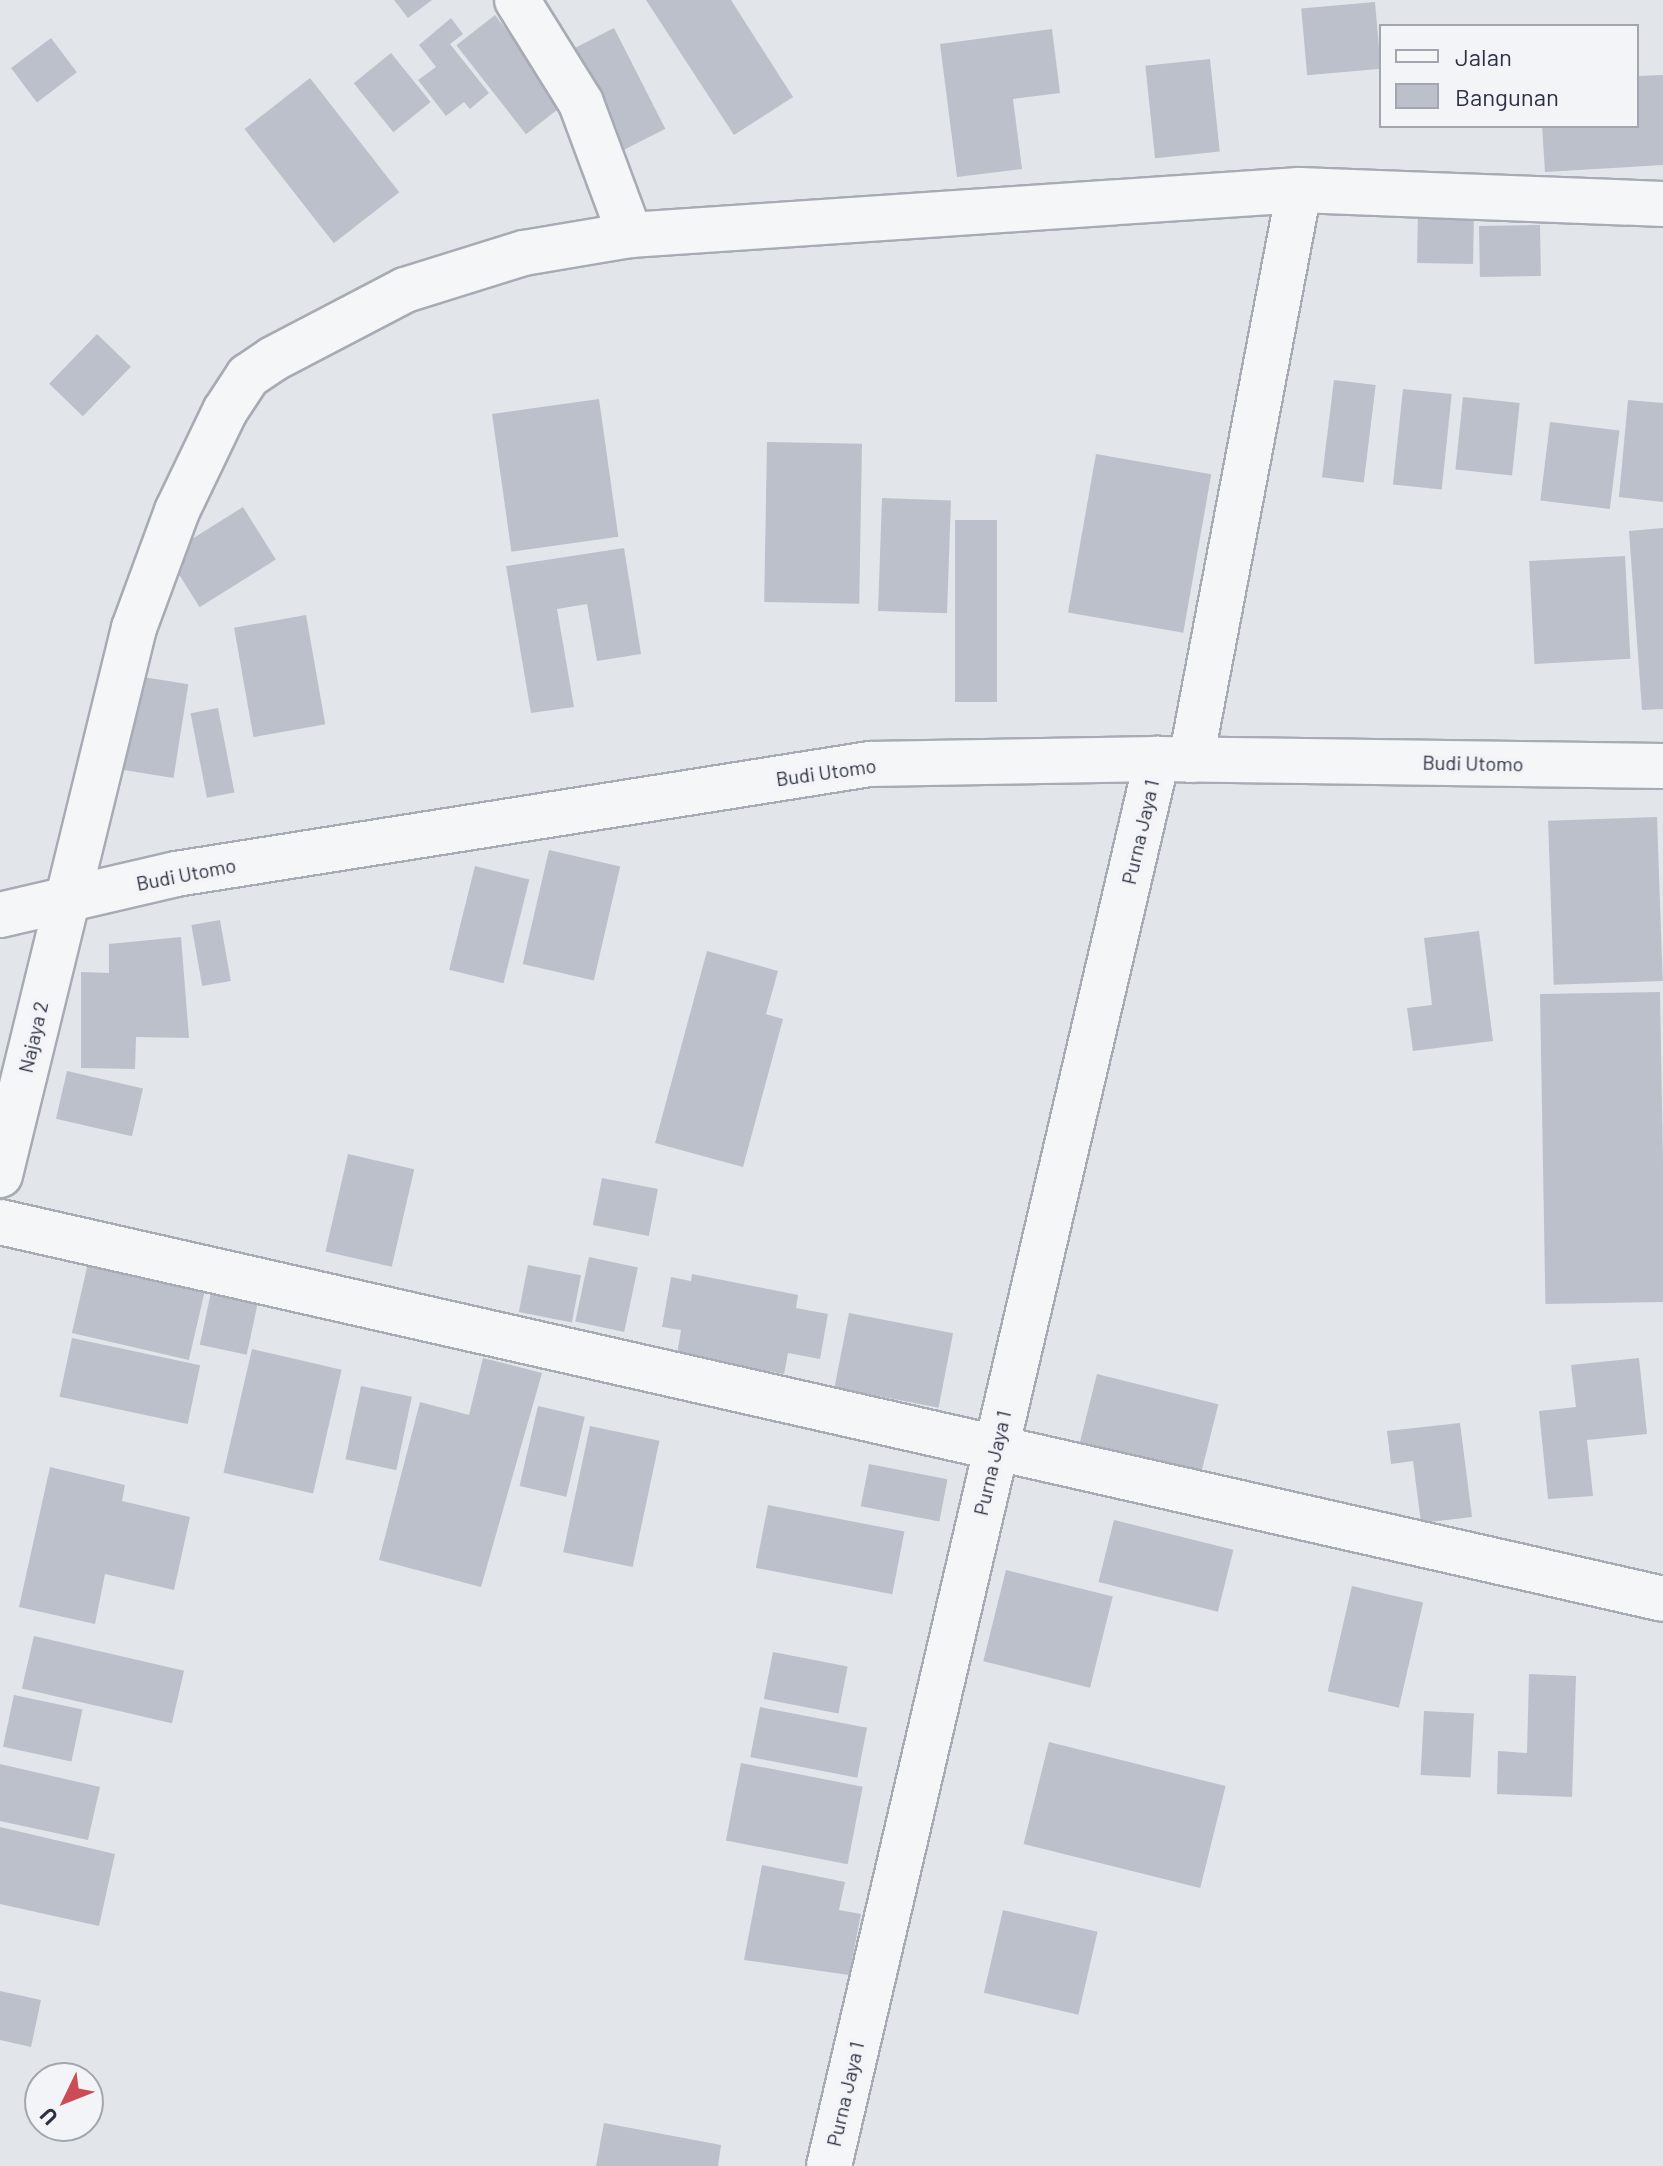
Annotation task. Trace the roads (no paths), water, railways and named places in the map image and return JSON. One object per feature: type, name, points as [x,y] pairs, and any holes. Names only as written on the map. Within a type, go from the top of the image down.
[{"type":"street","points":[[517,0],[581,103],[630,235]]},
{"type":"street","name":"Najaya 2","points":[[0,1175],[134,628],[177,511],[225,411],[248,376],[405,290],[524,253],[630,235],[1299,190],[1663,204]]},
{"type":"street","name":"Purna Jaya 1","points":[[829,2166],[995,1452],[1174,760],[1299,190]]},
{"type":"street","name":"Budi Utomo","points":[[0,915],[176,874],[870,764],[1174,760],[1663,766]]},
{"type":"street","points":[[0,1222],[995,1452],[1663,1599]]}]
